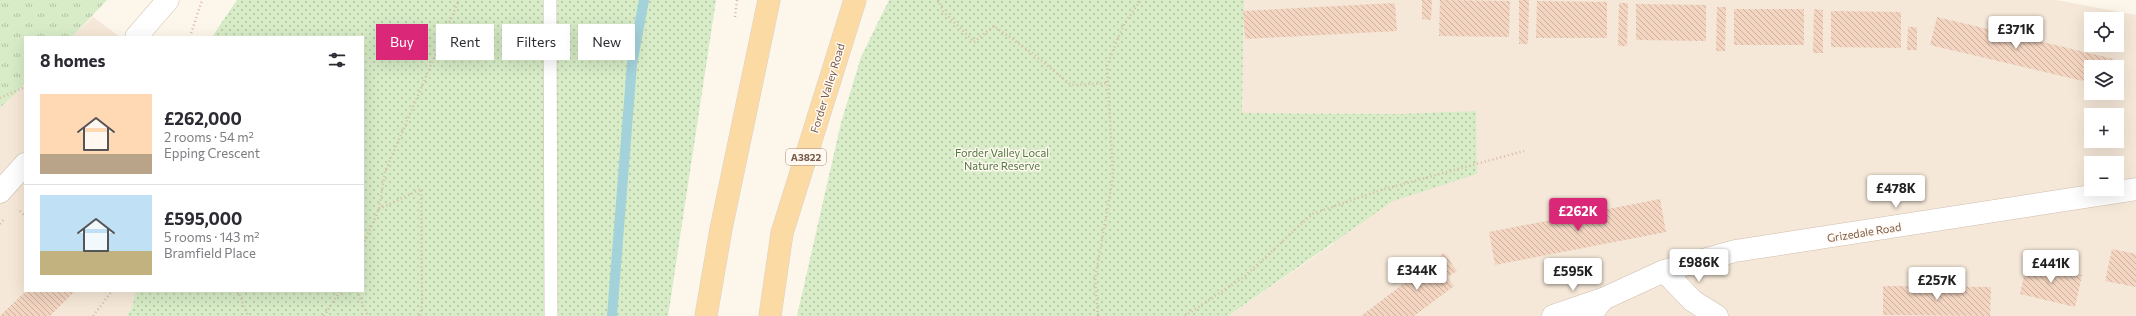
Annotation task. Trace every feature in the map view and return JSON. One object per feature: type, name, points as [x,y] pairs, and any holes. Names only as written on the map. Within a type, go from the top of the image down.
[{"type":"main road","points":[[706,316],[721,229],[769,0]]},
{"type":"main road","name":"Forder Valley Road","points":[[770,316],[782,233],[855,0]]},
{"type":"street","points":[[137,36],[168,0]]},
{"type":"street","points":[[0,192],[24,165]]},
{"type":"street","name":"Grizedale Road","points":[[1552,316],[1603,299],[1664,271],[1735,252],[2136,189]]},
{"type":"street","points":[[1664,271],[1693,301],[1717,316]]},
{"type":"street","points":[[1590,316],[1603,299]]},
{"type":"lane","points":[[550,0],[551,316]]},
{"type":"path","points":[[190,36],[202,0]]},
{"type":"path","points":[[364,243],[379,209],[385,172],[458,0]]},
{"type":"path","points":[[938,0],[943,11],[974,42],[994,26],[1032,53],[1070,84],[1108,83]]},
{"type":"path","points":[[1098,316],[1095,279],[1113,177],[1107,65],[1124,24],[1141,0]]},
{"type":"path","points":[[0,98],[24,87]]},
{"type":"path","points":[[1185,316],[1245,276],[1312,214],[1380,190],[1524,151]]},
{"type":"path","points":[[379,209],[421,189],[422,302],[420,316]]},
{"type":"path","points":[[93,316],[111,292]]},
{"type":"path","points":[[238,292],[248,316]]},
{"type":"path","points":[[324,316],[339,292]]},
{"type":"path","points":[[357,292],[368,316]]},
{"type":"shaded area","points":[[1244,0],[2056,0],[2120,12],[2084,12],[2084,52],[2124,52],[2124,13],[2136,15],[2136,316],[1228,316],[1333,244],[1400,114],[1242,113]]},
{"type":"shaded area","points":[[93,17],[119,36],[73,36]]},
{"type":"shaded area","points":[[24,85],[24,292],[136,292],[132,308],[127,316],[0,316],[0,108]]},
{"type":"green space","points":[[0,0],[107,0],[73,36],[24,36],[24,85],[0,108]]},
{"type":"green space","points":[[237,0],[716,0],[668,316],[127,316],[132,308],[136,292],[364,292],[364,36],[213,36]]},
{"type":"green space","name":"Forder Valley Local Nature Reserve","points":[[889,0],[1244,0],[1242,113],[1400,114],[1476,111],[1477,174],[1393,201],[1228,316],[797,316],[841,123],[861,57]]},
{"type":"building","points":[[1422,0],[1432,0],[1431,20],[1422,19]]},
{"type":"building","points":[[1440,0],[1510,1],[1509,37],[1439,36]]},
{"type":"building","points":[[1519,0],[1529,0],[1528,44],[1519,44]]},
{"type":"building","points":[[1537,1],[1607,2],[1607,38],[1536,38]]},
{"type":"building","points":[[1395,3],[1397,31],[1245,39],[1243,11]]},
{"type":"building","points":[[1619,3],[1628,3],[1627,46],[1618,46]]},
{"type":"building","points":[[1636,4],[1706,5],[1706,41],[1636,40]]},
{"type":"building","points":[[1717,7],[1726,7],[1725,51],[1716,51]]},
{"type":"building","points":[[1734,9],[1804,9],[1804,45],[1734,45]]},
{"type":"building","points":[[1814,9],[1823,10],[1823,53],[1813,53]]},
{"type":"building","points":[[1831,11],[1901,12],[1901,48],[1831,47]]},
{"type":"building","points":[[1937,17],[2114,59],[2084,60],[2084,81],[1930,45]]},
{"type":"building","points":[[1908,27],[1917,27],[1917,50],[1907,50]]},
{"type":"building","points":[[1660,199],[1666,232],[1495,265],[1489,232]]},
{"type":"building","points":[[2112,249],[2136,254],[2136,287],[2105,281]]},
{"type":"building","points":[[1444,253],[1457,271],[1447,277],[1454,286],[1414,316],[1361,316]]},
{"type":"building","points":[[2027,262],[2082,275],[2075,307],[2020,294]]},
{"type":"building","points":[[1883,286],[1991,287],[1990,316],[1883,315]]},
{"type":"building","points":[[25,292],[74,292],[50,316],[0,316]]},
{"type":"waterway","points":[[612,316],[632,64],[644,0]]}]
